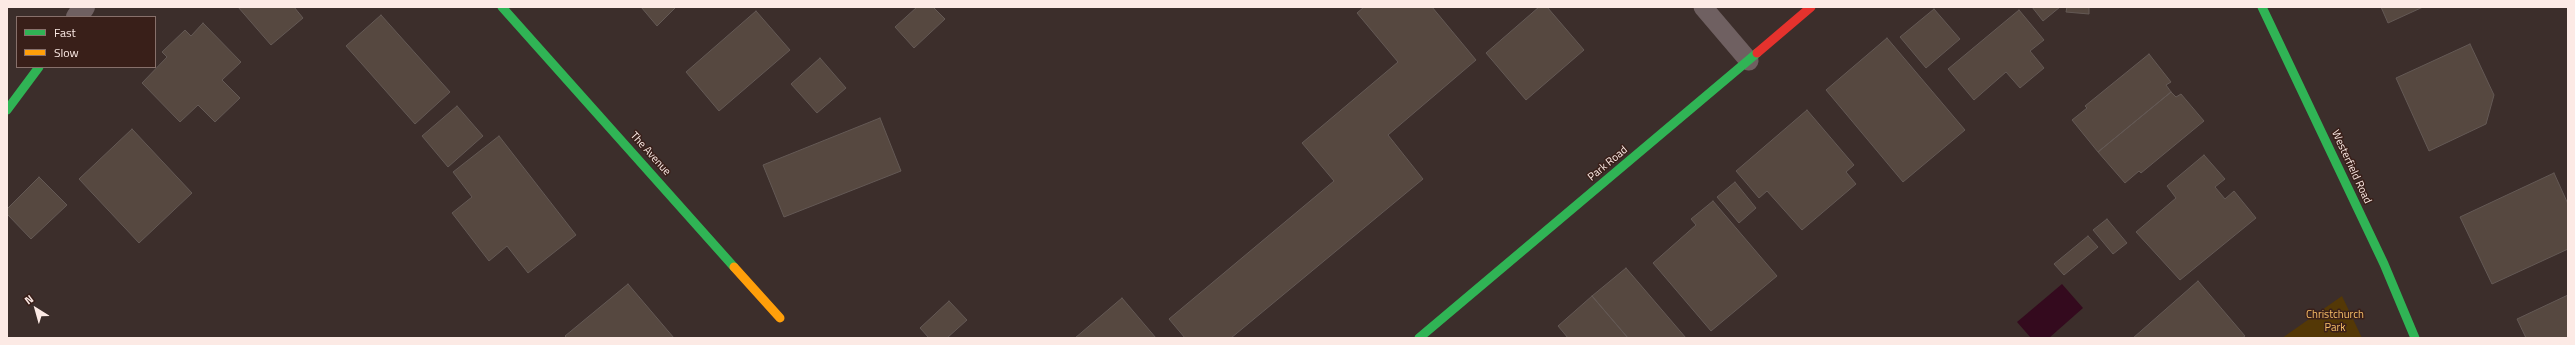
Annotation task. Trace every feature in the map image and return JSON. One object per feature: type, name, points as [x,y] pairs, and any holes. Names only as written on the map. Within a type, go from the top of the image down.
[{"type":"street","points":[[77,16],[84,7]]},
{"type":"street","name":"The Avenue","points":[[502,7],[780,318]]},
{"type":"street","name":"Park Road","points":[[1419,338],[1749,61],[1811,7]]},
{"type":"street","name":"Westerfield Road","points":[[2262,7],[2384,264],[2415,338]]},
{"type":"street","points":[[7,110],[38,68]]},
{"type":"lane","points":[[1703,7],[1749,61]]},
{"type":"green space","name":"Christchurch Park","points":[[2342,296],[2362,338],[2283,338],[2285,336]]},
{"type":"shaded area","points":[[2062,284],[2083,308],[2049,338],[2031,338],[2017,322]]},
{"type":"building","points":[[238,7],[294,7],[303,18],[271,45]]},
{"type":"building","points":[[641,7],[676,7],[657,26]]},
{"type":"building","points":[[917,7],[933,7],[945,19],[914,48],[895,27]]},
{"type":"building","points":[[1364,7],[1432,7],[1476,60],[1388,135],[1423,179],[1231,338],[1185,338],[1169,319],[1334,181],[1302,143],[1398,62],[1357,13]]},
{"type":"building","points":[[1539,7],[1547,7],[1584,50],[1526,100],[1486,53]]},
{"type":"building","points":[[2032,7],[2060,7],[2043,21]]},
{"type":"building","points":[[2067,7],[2089,7],[2089,14],[2066,12]]},
{"type":"building","points":[[2381,7],[2423,7],[2388,23]]},
{"type":"building","points":[[1934,9],[1960,39],[1926,68],[1900,37]]},
{"type":"building","points":[[2019,10],[2044,40],[2030,51],[2044,68],[2020,88],[2006,72],[1974,100],[1948,69]]},
{"type":"building","points":[[756,11],[790,50],[719,111],[686,72]]},
{"type":"building","points":[[381,15],[450,92],[415,124],[346,46]]},
{"type":"building","points":[[203,23],[241,62],[222,80],[240,98],[215,122],[198,105],[180,122],[142,83],[167,57],[162,52],[185,30],[191,36]]},
{"type":"building","points":[[1887,38],[1965,130],[1903,182],[1826,90]]},
{"type":"building","points":[[2470,44],[2494,95],[2486,124],[2429,151],[2396,78]]},
{"type":"building","points":[[2149,54],[2171,82],[2166,85],[2171,92],[2098,152],[2072,120],[2087,108],[2085,106]]},
{"type":"building","points":[[820,58],[846,88],[817,113],[791,84]]},
{"type":"building","points":[[2171,92],[2176,97],[2181,94],[2204,121],[2141,173],[2139,171],[2125,183],[2098,152]]},
{"type":"building","points":[[457,106],[483,136],[448,167],[422,136]]},
{"type":"building","points":[[1807,110],[1854,165],[1846,172],[1856,184],[1802,230],[1767,191],[1759,198],[1736,171]]},
{"type":"building","points":[[880,118],[901,171],[784,217],[763,165]]},
{"type":"building","points":[[132,129],[192,193],[139,243],[79,179]]},
{"type":"building","points":[[499,136],[576,235],[528,273],[507,246],[489,261],[452,213],[472,197],[453,172]]},
{"type":"building","points":[[2204,155],[2225,179],[2215,187],[2225,199],[2234,191],[2256,218],[2180,280],[2136,232],[2176,198],[2167,186]]},
{"type":"building","points":[[2554,173],[2568,204],[2568,249],[2492,284],[2460,217]]},
{"type":"building","points":[[39,177],[67,205],[31,239],[7,214],[7,209]]},
{"type":"building","points":[[1735,182],[1756,208],[1739,223],[1717,197]]},
{"type":"building","points":[[1713,201],[1777,276],[1711,331],[1653,263],[1696,225],[1691,219]]},
{"type":"building","points":[[2107,219],[2127,243],[2113,254],[2093,230]]},
{"type":"building","points":[[2088,236],[2098,247],[2064,275],[2054,264]]},
{"type":"building","points":[[1626,268],[1686,338],[1628,338],[1592,296]]},
{"type":"building","points":[[2198,281],[2245,336],[2242,338],[2133,338]]},
{"type":"building","points":[[628,284],[674,338],[567,338],[565,336]]},
{"type":"building","points":[[2568,295],[2568,338],[2526,338],[2517,319]]},
{"type":"building","points":[[1592,296],[1628,338],[1568,338],[1558,326]]},
{"type":"building","points":[[1122,298],[1156,338],[1075,338]]},
{"type":"building","points":[[949,301],[967,320],[947,338],[929,338],[920,328]]},
{"type":"traffic: fast","points":[[502,7],[734,267]]},
{"type":"traffic: fast","points":[[2262,7],[2384,264],[2415,338]]},
{"type":"traffic: fast","points":[[1419,338],[1757,53]]},
{"type":"traffic: fast","points":[[7,110],[38,68]]},
{"type":"traffic: slow","points":[[734,267],[780,318]]},
{"type":"traffic: jam","points":[[1757,53],[1811,7]]}]
